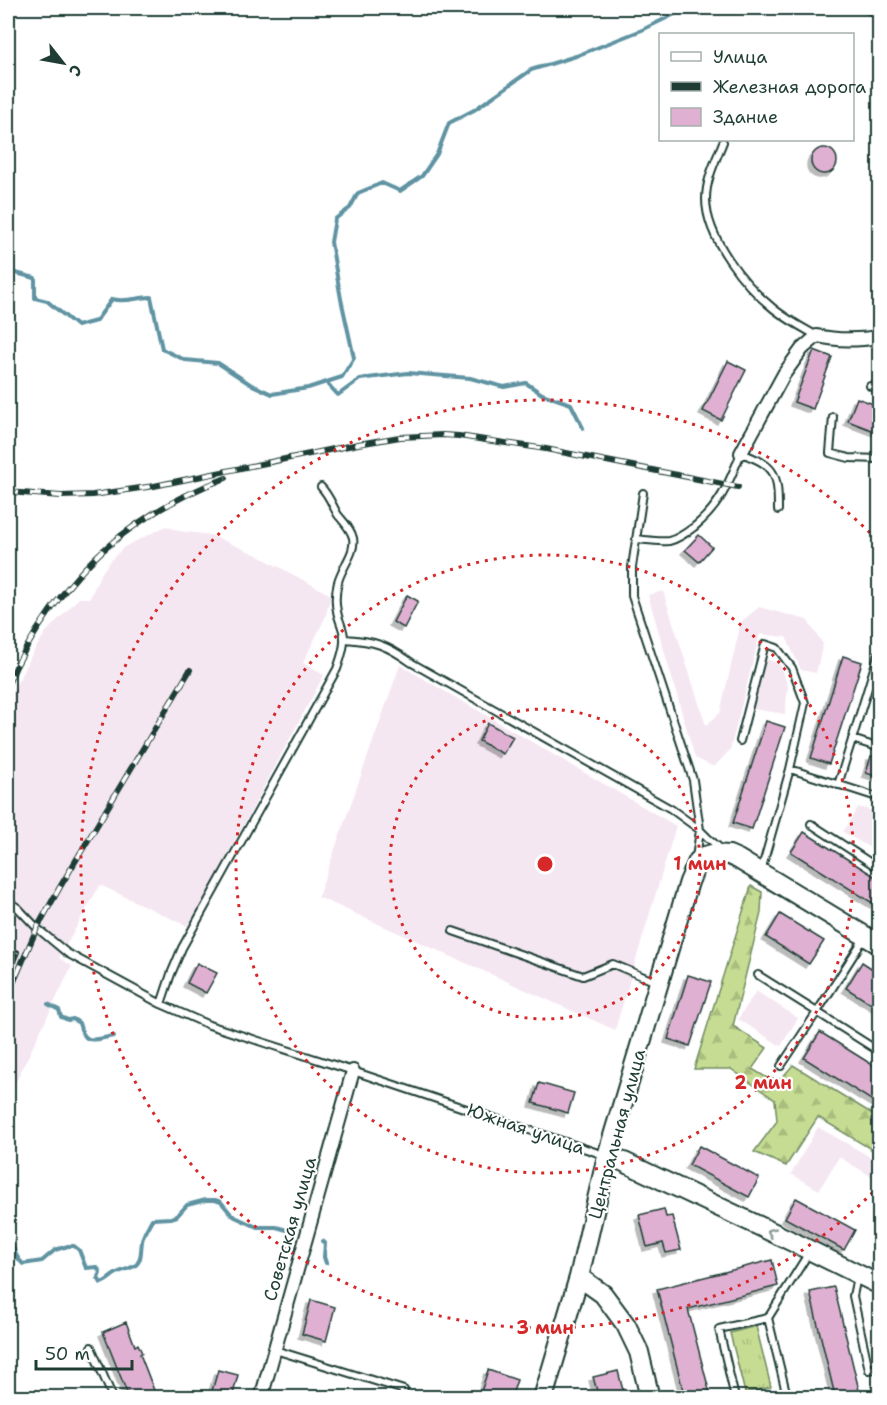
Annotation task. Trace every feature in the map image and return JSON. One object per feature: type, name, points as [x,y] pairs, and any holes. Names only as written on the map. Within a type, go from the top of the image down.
[{"type":"street","points":[[741,453],[784,374],[802,349],[817,336],[851,341],[879,337]]},
{"type":"street","points":[[693,870],[698,861],[705,856],[729,855],[873,941]]},
{"type":"street","name":"Центральная улица","points":[[543,1398],[579,1277],[608,1156],[693,870]]},
{"type":"street","name":"Советская улица","points":[[261,1398],[353,1071]]},
{"type":"street","name":"Южная улица","points":[[608,1156],[810,1250],[879,1285]]},
{"type":"street","points":[[579,1277],[603,1294],[626,1325],[639,1352],[650,1398]]},
{"type":"lane","points":[[723,142],[707,184],[708,218],[714,233],[730,261],[750,286],[775,310],[817,336]]},
{"type":"lane","points":[[870,386],[879,390]]},
{"type":"lane","points":[[833,417],[830,453],[849,458],[879,459]]},
{"type":"lane","points":[[636,539],[669,540],[677,538],[696,526],[717,504],[728,485],[741,453],[764,463],[774,474],[778,491],[778,510]]},
{"type":"lane","points":[[161,1004],[182,948],[341,658],[345,639],[337,610],[337,583],[352,548],[353,539],[347,525],[321,487]]},
{"type":"lane","points":[[643,493],[631,578],[632,596],[693,780],[700,830],[693,870]]},
{"type":"lane","points":[[345,639],[381,644],[391,648],[412,663],[671,809],[729,855]]},
{"type":"lane","points":[[740,741],[765,644],[777,648],[792,668],[805,703],[790,769],[760,872]]},
{"type":"lane","points":[[838,785],[879,649]]},
{"type":"lane","points":[[852,739],[879,748]]},
{"type":"lane","points":[[790,769],[879,798]]},
{"type":"lane","points":[[811,824],[879,869]]},
{"type":"lane","name":"Южная улица","points":[[8,901],[67,953],[161,1004],[209,1025],[608,1156]]},
{"type":"lane","points":[[453,931],[583,976],[613,964],[660,983]]},
{"type":"lane","points":[[781,1066],[817,1012],[873,941]]},
{"type":"lane","points":[[758,975],[879,1052]]},
{"type":"lane","points":[[735,1398],[719,1329],[768,1317],[810,1250]]},
{"type":"lane","points":[[857,1274],[853,1296],[869,1370],[879,1368]]},
{"type":"lane","points":[[765,1398],[786,1392],[768,1317]]},
{"type":"lane","points":[[91,1347],[113,1398]]},
{"type":"lane","points":[[275,1350],[404,1390],[401,1398]]},
{"type":"shaded area","points":[[166,526],[179,531],[211,535],[257,555],[331,595],[325,618],[303,663],[324,675],[189,927],[100,885],[59,958],[72,966],[8,1098],[8,707],[11,695],[46,632],[79,598],[90,598],[99,577],[110,561],[124,547]]},
{"type":"shaded area","points":[[663,591],[706,725],[720,713],[741,622],[759,607],[807,620],[823,644],[816,673],[801,670],[786,637],[760,634],[730,750],[714,767],[695,758],[648,595]]},
{"type":"shaded area","points":[[766,659],[780,664],[788,686],[785,714],[753,709]]},
{"type":"shaded area","points":[[400,665],[676,826],[615,1030],[318,897]]},
{"type":"shaded area","points":[[858,807],[879,812],[879,853],[843,832]]},
{"type":"shaded area","points":[[756,991],[798,1018],[781,1046],[738,1019]]},
{"type":"shaded area","points":[[818,1127],[879,1162],[879,1181],[839,1157],[819,1190],[791,1174]]},
{"type":"green space","points":[[751,886],[762,892],[761,913],[733,1026],[767,1048],[752,1069],[769,1079],[781,1079],[793,1065],[879,1118],[879,1154],[818,1117],[786,1166],[754,1152],[777,1121],[775,1100],[731,1069],[694,1069]]},
{"type":"green space","points":[[756,1326],[771,1387],[745,1393],[730,1333]]},
{"type":"building","points":[[824,148],[833,152],[837,161],[833,170],[824,174],[815,170],[811,161],[815,152]]},
{"type":"building","points":[[814,350],[832,357],[813,409],[794,402]]},
{"type":"building","points":[[728,361],[746,370],[721,420],[703,411]]},
{"type":"building","points":[[857,398],[879,406],[879,433],[848,421]]},
{"type":"building","points":[[699,535],[712,547],[699,562],[685,550]]},
{"type":"building","points":[[407,595],[418,601],[404,628],[393,622]]},
{"type":"building","points":[[843,656],[862,662],[829,764],[811,758]]},
{"type":"building","points":[[766,721],[785,727],[752,829],[733,823]]},
{"type":"building","points":[[488,723],[513,737],[503,754],[479,741]]},
{"type":"building","points":[[871,756],[879,758],[879,777],[866,773]]},
{"type":"building","points":[[804,832],[879,879],[879,895],[874,904],[791,852]]},
{"type":"building","points":[[780,914],[824,941],[809,964],[766,937]]},
{"type":"building","points":[[862,962],[879,973],[879,1009],[846,988]]},
{"type":"building","points":[[197,963],[217,973],[206,993],[187,983]]},
{"type":"building","points":[[688,975],[711,982],[690,1046],[668,1039]]},
{"type":"building","points":[[820,1032],[879,1069],[879,1105],[804,1058]]},
{"type":"building","points":[[539,1083],[574,1093],[568,1113],[533,1103]]},
{"type":"building","points":[[699,1146],[759,1178],[749,1197],[689,1165]]},
{"type":"building","points":[[796,1198],[855,1230],[844,1250],[785,1218]]},
{"type":"building","points":[[664,1209],[666,1217],[672,1216],[681,1250],[666,1253],[663,1243],[647,1247],[639,1215]]},
{"type":"building","points":[[772,1260],[778,1286],[688,1309],[710,1394],[685,1398],[657,1289]]},
{"type":"building","points":[[834,1287],[859,1390],[835,1396],[810,1292]]},
{"type":"building","points":[[311,1300],[335,1307],[326,1341],[302,1334]]},
{"type":"building","points":[[126,1322],[135,1346],[138,1344],[142,1353],[140,1354],[157,1398],[129,1398],[103,1332]]},
{"type":"building","points":[[218,1370],[238,1375],[232,1398],[210,1398]]},
{"type":"building","points":[[488,1370],[517,1380],[511,1398],[479,1398]]},
{"type":"building","points":[[618,1371],[625,1398],[599,1398],[593,1377]]},
{"type":"waterway","points":[[8,271],[35,278],[35,298],[47,301],[77,326],[96,321],[112,299],[151,297],[162,349],[185,360],[218,363],[250,384],[272,394],[308,388],[342,377],[354,358],[331,242],[335,219],[350,208],[358,193],[382,183],[400,191],[422,176],[437,154],[449,123],[474,110],[531,70],[576,56],[642,30],[684,8]]},
{"type":"waterway","points":[[858,8],[880,19]]},
{"type":"waterway","points":[[326,382],[338,395],[360,379],[408,373],[470,378],[504,387],[526,383],[542,394],[571,404],[583,428]]},
{"type":"waterway","points":[[48,1004],[59,1010],[61,1017],[68,1020],[73,1019],[79,1023],[84,1036],[91,1040],[114,1036]]},
{"type":"waterway","points":[[8,1237],[11,1239],[16,1256],[23,1264],[42,1261],[55,1250],[74,1246],[79,1250],[86,1268],[97,1267],[101,1283],[136,1265],[143,1237],[152,1219],[177,1216],[187,1205],[215,1200],[221,1202],[235,1217],[257,1227],[276,1227],[287,1230]]},
{"type":"waterway","points":[[322,1241],[325,1243],[326,1263]]},
{"type":"railway","points":[[8,492],[61,496],[93,495],[154,486],[358,444],[400,437],[443,435],[546,449],[738,487]]},
{"type":"railway","points":[[8,684],[26,648],[50,611],[93,560],[120,536],[148,517],[178,499],[226,478]]},
{"type":"railway","points":[[8,995],[37,928],[190,670]]},
{"type":"railway","points":[[8,973],[17,952]]}]
